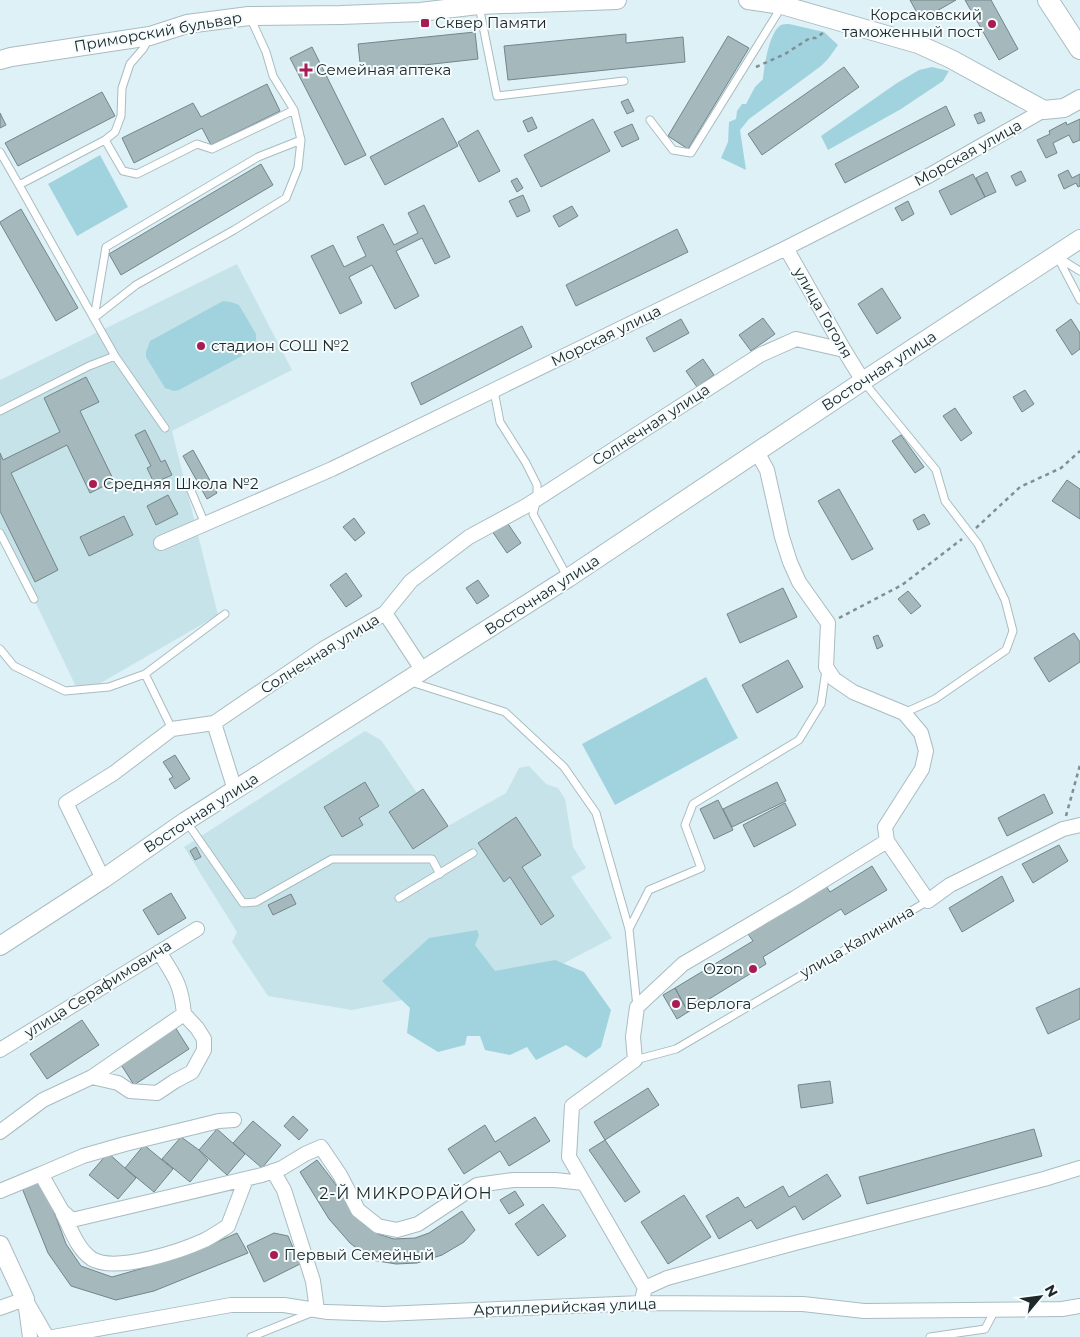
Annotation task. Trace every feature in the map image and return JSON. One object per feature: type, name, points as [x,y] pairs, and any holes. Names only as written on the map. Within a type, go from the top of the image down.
[{"type":"main road","points":[[1048,0],[1080,49]]},
{"type":"street","name":"Приморский бульвар","points":[[0,60],[150,36],[187,24],[249,16],[341,16],[420,12],[478,5],[617,0]]},
{"type":"street","points":[[748,0],[782,5],[918,44],[951,59],[1044,110],[1064,108],[1080,99]]},
{"type":"street","name":"Морская улица","points":[[161,544],[332,470],[786,248],[930,174],[1044,110]]},
{"type":"street","name":"Восточная улица","points":[[0,946],[104,878],[186,821],[568,578],[863,380],[1057,256],[1080,239]]},
{"type":"street","name":"улица Гоголя","points":[[786,248],[863,380]]},
{"type":"street","name":"Солнечная улица","points":[[104,878],[66,803],[114,773],[172,729],[214,723],[323,649],[384,613],[411,581],[469,537],[537,499],[760,355],[796,339],[844,350]]},
{"type":"street","points":[[757,452],[767,470],[782,538],[790,562],[799,582],[828,623],[826,667],[834,678],[853,692],[904,714],[921,733],[926,751],[922,770],[885,827],[887,841],[928,901]]},
{"type":"street","points":[[384,613],[424,671]]},
{"type":"street","points":[[214,723],[235,790]]},
{"type":"street","name":"улица Калинина","points":[[928,901],[950,885],[1062,829],[1080,825]]},
{"type":"street","points":[[640,1303],[644,1288],[569,1156],[572,1106],[635,1060],[633,1037],[637,1007],[683,964],[887,841]]},
{"type":"street","name":"улица Серафимовича","points":[[0,1050],[197,929]]},
{"type":"street","points":[[92,1077],[118,1083],[130,1091],[157,1093],[192,1072],[204,1050],[204,1040],[197,1028],[184,1014],[177,980],[159,952]]},
{"type":"street","points":[[0,1132],[43,1100],[92,1077],[184,1014]]},
{"type":"street","points":[[0,1191],[83,1156],[219,1121],[234,1120]]},
{"type":"street","points":[[62,1212],[72,1220],[246,1178],[282,1168],[304,1154],[321,1147],[340,1176],[358,1210],[378,1226],[396,1230],[418,1224],[477,1186],[513,1180],[555,1180],[584,1183]]},
{"type":"street","points":[[644,1288],[667,1278],[795,1242],[1080,1168]]},
{"type":"street","points":[[273,1171],[284,1190],[313,1281],[317,1310]]},
{"type":"street","points":[[41,1174],[77,1244],[93,1259],[114,1264],[134,1262],[167,1254],[204,1240],[228,1226],[246,1178]]},
{"type":"street","points":[[0,1245],[25,1299],[47,1337]]},
{"type":"street","points":[[0,1308],[25,1299]]},
{"type":"street","points":[[25,1299],[30,1337]]},
{"type":"street","name":"Артиллерийская улица","points":[[53,1337],[231,1305],[284,1305],[328,1312],[384,1314],[640,1303],[803,1304],[864,1311],[1062,1309],[1080,1306]]},
{"type":"lane","points":[[478,5],[497,96],[624,80]]},
{"type":"lane","points":[[650,120],[673,150],[691,153],[782,5]]},
{"type":"lane","points":[[94,318],[136,285],[234,230],[286,198],[298,168],[301,140],[294,110],[273,76],[266,52],[249,16]]},
{"type":"lane","points":[[19,184],[105,140],[115,132],[121,116],[122,88],[130,64],[143,49],[150,36]]},
{"type":"lane","points":[[105,140],[123,171],[137,174],[197,144],[212,149],[294,110]]},
{"type":"lane","points":[[94,318],[106,247],[258,157],[301,140]]},
{"type":"lane","points":[[0,152],[115,356],[165,428]]},
{"type":"lane","points":[[1057,256],[1080,271]]},
{"type":"lane","points":[[1057,256],[1080,300]]},
{"type":"lane","points":[[0,412],[89,366],[115,356]]},
{"type":"lane","name":"улица Гоголя","points":[[863,380],[936,470],[945,502],[978,544],[1005,600],[1013,631],[1006,650],[935,699],[904,714]]},
{"type":"lane","points":[[494,391],[500,422],[530,470],[536,485],[537,499],[533,514],[568,578]]},
{"type":"lane","points":[[189,486],[205,524]]},
{"type":"lane","points":[[0,533],[34,599]]},
{"type":"lane","points":[[0,649],[14,666],[65,691],[109,687],[144,674],[225,614]]},
{"type":"lane","points":[[629,929],[649,890],[701,868],[684,825],[693,804],[799,740],[821,704],[826,667]]},
{"type":"lane","points":[[144,674],[172,729]]},
{"type":"lane","points":[[408,681],[505,712],[564,767],[596,813],[629,929],[637,1007]]},
{"type":"lane","points":[[186,821],[243,903],[256,902],[332,859],[432,859],[440,874]]},
{"type":"lane","points":[[399,898],[473,853]]},
{"type":"lane","name":"улица Калинина","points":[[635,1060],[676,1048],[928,901]]},
{"type":"lane","points":[[251,1337],[317,1310]]},
{"type":"lane","points":[[930,1337],[985,1333],[995,1310]]},
{"type":"path","points":[[756,67],[785,54],[810,38],[816,38],[824,33],[828,18]]},
{"type":"path","points":[[828,623],[902,585],[970,533],[1020,487],[1060,468],[1080,451]]},
{"type":"path","points":[[1062,829],[1080,765]]},
{"type":"shaded area","points":[[789,24],[824,32],[838,45],[821,66],[749,119],[740,130],[746,170],[721,158],[728,142],[729,122],[736,119],[737,111],[742,104],[746,104],[755,87],[763,79],[768,50],[773,35],[782,25]]},
{"type":"shaded area","points":[[932,67],[949,71],[943,81],[901,109],[828,150],[821,136],[897,83],[919,70]]},
{"type":"shaded area","points":[[100,155],[128,207],[77,236],[48,184]]},
{"type":"shaded area","name":"Средняя Школа №2","points":[[237,264],[292,370],[172,431],[218,615],[80,695],[34,599],[0,537],[0,380]]},
{"type":"shaded area","name":"стадион СОШ №2","points":[[223,301],[239,305],[256,334],[253,350],[179,390],[174,391],[165,388],[146,357],[150,341]]},
{"type":"shaded area","points":[[706,677],[738,738],[615,805],[582,744]]},
{"type":"shaded area","points":[[365,731],[381,740],[417,793],[423,789],[448,826],[506,793],[519,768],[529,766],[546,784],[558,788],[565,799],[573,847],[586,868],[571,877],[612,938],[549,971],[352,1010],[268,996],[232,942],[237,932],[184,847]]},
{"type":"shaded area","points":[[477,930],[479,935],[475,945],[495,971],[555,960],[584,972],[611,1010],[601,1047],[586,1058],[566,1045],[536,1060],[527,1047],[510,1055],[485,1050],[480,1036],[467,1036],[465,1045],[438,1052],[407,1033],[410,1008],[382,981],[429,938]]},
{"type":"building","name":"Корсаковский таможенный пост","points":[[910,0],[956,0],[921,20]]},
{"type":"building","name":"Корсаковский таможенный пост","points":[[965,0],[991,0],[1018,49],[999,60]]},
{"type":"building","points":[[475,32],[478,59],[361,72],[358,44]]},
{"type":"building","points":[[626,34],[626,43],[683,37],[685,62],[508,80],[504,46]]},
{"type":"building","points":[[728,36],[749,48],[688,149],[668,136]]},
{"type":"building","points":[[312,47],[366,155],[345,165],[290,58]]},
{"type":"building","points":[[844,67],[859,87],[762,155],[748,134]]},
{"type":"building","points":[[267,84],[280,111],[211,145],[202,128],[134,163],[122,138],[193,103],[201,117]]},
{"type":"building","points":[[102,92],[115,116],[18,166],[5,143]]},
{"type":"building","points":[[628,99],[634,111],[627,114],[621,102]]},
{"type":"building","points":[[946,106],[955,125],[845,183],[835,164]]},
{"type":"building","points":[[981,112],[985,121],[978,124],[974,115]]},
{"type":"building","points":[[0,113],[6,125],[0,128]]},
{"type":"building","points":[[532,117],[537,128],[528,132],[523,121]]},
{"type":"building","points":[[443,118],[458,146],[385,185],[370,157]]},
{"type":"building","points":[[593,119],[610,151],[541,187],[524,155]]},
{"type":"building","points":[[1080,119],[1080,140],[1073,143],[1069,135],[1053,143],[1057,153],[1046,158],[1037,140],[1050,134],[1049,131],[1066,122],[1067,125]]},
{"type":"building","points":[[632,124],[639,139],[622,147],[614,132]]},
{"type":"building","points":[[478,130],[500,171],[479,182],[458,142]]},
{"type":"building","points":[[261,164],[273,185],[121,275],[109,254]]},
{"type":"building","points":[[1068,170],[1072,178],[1080,174],[1080,186],[1078,187],[1076,183],[1064,189],[1058,175]]},
{"type":"building","points":[[1021,171],[1026,181],[1016,186],[1011,176]]},
{"type":"building","points":[[987,172],[996,192],[985,197],[976,178]]},
{"type":"building","points":[[973,174],[985,197],[951,215],[939,191]]},
{"type":"building","points":[[517,178],[523,188],[517,192],[511,181]]},
{"type":"building","points":[[523,195],[530,211],[517,217],[509,201]]},
{"type":"building","points":[[908,201],[914,214],[902,221],[895,208]]},
{"type":"building","points":[[424,205],[450,257],[435,264],[422,238],[396,251],[419,296],[395,309],[372,265],[349,277],[362,303],[340,314],[311,256],[333,245],[344,267],[366,256],[357,237],[383,224],[394,245],[418,233],[408,213]]},
{"type":"building","points":[[572,206],[578,216],[559,227],[553,216]]},
{"type":"building","points":[[21,209],[78,308],[56,321],[0,223]]},
{"type":"building","points":[[677,229],[688,252],[576,306],[566,285]]},
{"type":"building","points":[[882,288],[901,318],[877,334],[858,304]]},
{"type":"building","points":[[763,318],[775,334],[751,351],[739,335]]},
{"type":"building","points":[[681,319],[689,333],[654,352],[646,338]]},
{"type":"building","points":[[1071,319],[1080,333],[1080,349],[1072,355],[1056,330]]},
{"type":"building","points":[[522,326],[532,347],[421,405],[411,383]]},
{"type":"building","points":[[703,359],[714,375],[697,387],[686,371]]},
{"type":"building","points":[[86,377],[99,402],[80,411],[114,481],[90,493],[67,445],[11,473],[58,570],[35,582],[0,511],[0,453],[3,460],[60,432],[44,398]]},
{"type":"building","points":[[1025,390],[1034,404],[1022,412],[1013,397]]},
{"type":"building","points":[[955,408],[972,433],[961,441],[943,416]]},
{"type":"building","points":[[145,430],[161,462],[165,460],[172,475],[154,483],[147,468],[151,466],[135,435]]},
{"type":"building","points":[[901,435],[924,467],[915,473],[892,441]]},
{"type":"building","points":[[193,450],[217,493],[207,499],[183,456]]},
{"type":"building","points":[[1067,480],[1080,489],[1080,519],[1052,501]]},
{"type":"building","points":[[839,489],[873,549],[852,560],[818,501]]},
{"type":"building","points":[[168,495],[178,514],[156,525],[147,506]]},
{"type":"building","points":[[924,514],[930,524],[918,530],[913,520]]},
{"type":"building","points":[[124,516],[133,535],[89,556],[80,537]]},
{"type":"building","points":[[354,518],[365,533],[355,541],[343,527]]},
{"type":"building","points":[[506,521],[521,543],[507,553],[492,531]]},
{"type":"building","points":[[346,573],[362,596],[346,607],[330,585]]},
{"type":"building","points":[[478,580],[489,596],[477,604],[466,588]]},
{"type":"building","points":[[783,588],[797,617],[740,643],[727,614]]},
{"type":"building","points":[[908,591],[921,606],[911,614],[898,599]]},
{"type":"building","points":[[1074,633],[1080,642],[1080,662],[1049,682],[1034,658]]},
{"type":"building","points":[[878,635],[883,646],[877,649],[873,637]]},
{"type":"building","points":[[788,660],[803,687],[757,713],[742,685]]},
{"type":"building","points":[[175,755],[190,779],[175,789],[169,779],[173,777],[163,762]]},
{"type":"building","points":[[365,782],[379,806],[359,818],[363,825],[342,837],[324,807]]},
{"type":"building","points":[[777,782],[786,801],[732,827],[723,809]]},
{"type":"building","points":[[423,789],[448,826],[413,849],[389,812]]},
{"type":"building","points":[[1044,794],[1053,813],[1007,836],[998,818]]},
{"type":"building","points":[[718,800],[733,830],[714,839],[700,809]]},
{"type":"building","points":[[785,803],[796,825],[754,847],[743,825]]},
{"type":"building","points":[[516,817],[541,855],[522,867],[554,916],[541,925],[510,877],[504,882],[478,843]]},
{"type":"building","points":[[1059,845],[1068,861],[1033,883],[1022,864]]},
{"type":"building","points":[[196,847],[201,857],[195,860],[190,851]]},
{"type":"building","points":[[872,866],[887,890],[845,915],[841,909],[763,957],[766,964],[688,1012],[675,988],[753,941],[748,934],[826,886],[830,892]]},
{"type":"building","points":[[1002,876],[1014,901],[962,932],[949,908]]},
{"type":"building","points":[[171,893],[186,918],[158,935],[143,910]]},
{"type":"building","points":[[291,894],[296,904],[273,915],[268,905]]},
{"type":"building","name":"Берлога","points":[[675,988],[688,1012],[677,1019],[663,995]]},
{"type":"building","points":[[1080,988],[1080,1019],[1048,1034],[1036,1008]]},
{"type":"building","points":[[82,1020],[99,1045],[47,1079],[30,1054]]},
{"type":"building","points":[[175,1027],[189,1049],[134,1085],[120,1063]]},
{"type":"building","points":[[830,1081],[833,1103],[801,1108],[798,1085]]},
{"type":"building","points":[[648,1088],[659,1105],[605,1140],[594,1122]]},
{"type":"building","points":[[293,1116],[308,1130],[299,1140],[284,1126]]},
{"type":"building","points":[[535,1117],[550,1141],[509,1166],[500,1151],[464,1174],[448,1149],[485,1125],[495,1142]]},
{"type":"building","points":[[253,1121],[281,1145],[262,1168],[233,1143]]},
{"type":"building","points":[[217,1129],[245,1154],[227,1175],[199,1150]]},
{"type":"building","points":[[1034,1129],[1042,1156],[867,1204],[859,1177]]},
{"type":"building","points":[[181,1137],[199,1150],[208,1160],[190,1182],[162,1159]]},
{"type":"building","points":[[605,1140],[640,1192],[625,1202],[589,1150]]},
{"type":"building","points":[[144,1145],[173,1169],[154,1192],[125,1168]]},
{"type":"building","points":[[108,1153],[136,1178],[118,1199],[89,1175]]},
{"type":"building","points":[[317,1160],[363,1224],[378,1234],[394,1239],[415,1238],[429,1233],[462,1211],[475,1230],[464,1242],[442,1255],[417,1263],[396,1264],[372,1260],[350,1243],[329,1219],[300,1172]]},
{"type":"building","points":[[827,1174],[841,1196],[803,1220],[795,1206],[757,1229],[751,1220],[719,1239],[706,1216],[738,1197],[745,1208],[783,1186],[789,1197]]},
{"type":"building","points":[[42,1180],[66,1244],[81,1266],[112,1277],[208,1246],[237,1233],[248,1253],[154,1291],[116,1300],[71,1286],[48,1253],[22,1188]]},
{"type":"building","points":[[515,1191],[524,1205],[509,1214],[500,1200]]},
{"type":"building","points":[[684,1195],[711,1237],[668,1264],[641,1222]]},
{"type":"building","points":[[543,1204],[566,1236],[538,1256],[515,1224]]},
{"type":"building","name":"Первый Семейный","points":[[274,1233],[288,1236],[300,1264],[264,1282],[247,1246]]},
{"type":"place","name":"Сквер Памяти","points":[[425,23]]},
{"type":"place","name":"Корсаковский таможенный пост","points":[[992,24]]},
{"type":"place","name":"Семейная аптека","points":[[306,70]]},
{"type":"place","name":"стадион СОШ №2","points":[[201,346]]},
{"type":"place","name":"Средняя Школа №2","points":[[93,484]]},
{"type":"place","name":"Ozon","points":[[753,969]]},
{"type":"place","name":"Берлога","points":[[676,1004]]},
{"type":"place","name":"Первый Семейный","points":[[274,1255]]},
{"type":"district","name":"2-Й МИКРОРАЙОН","points":[[406,1193]]}]
